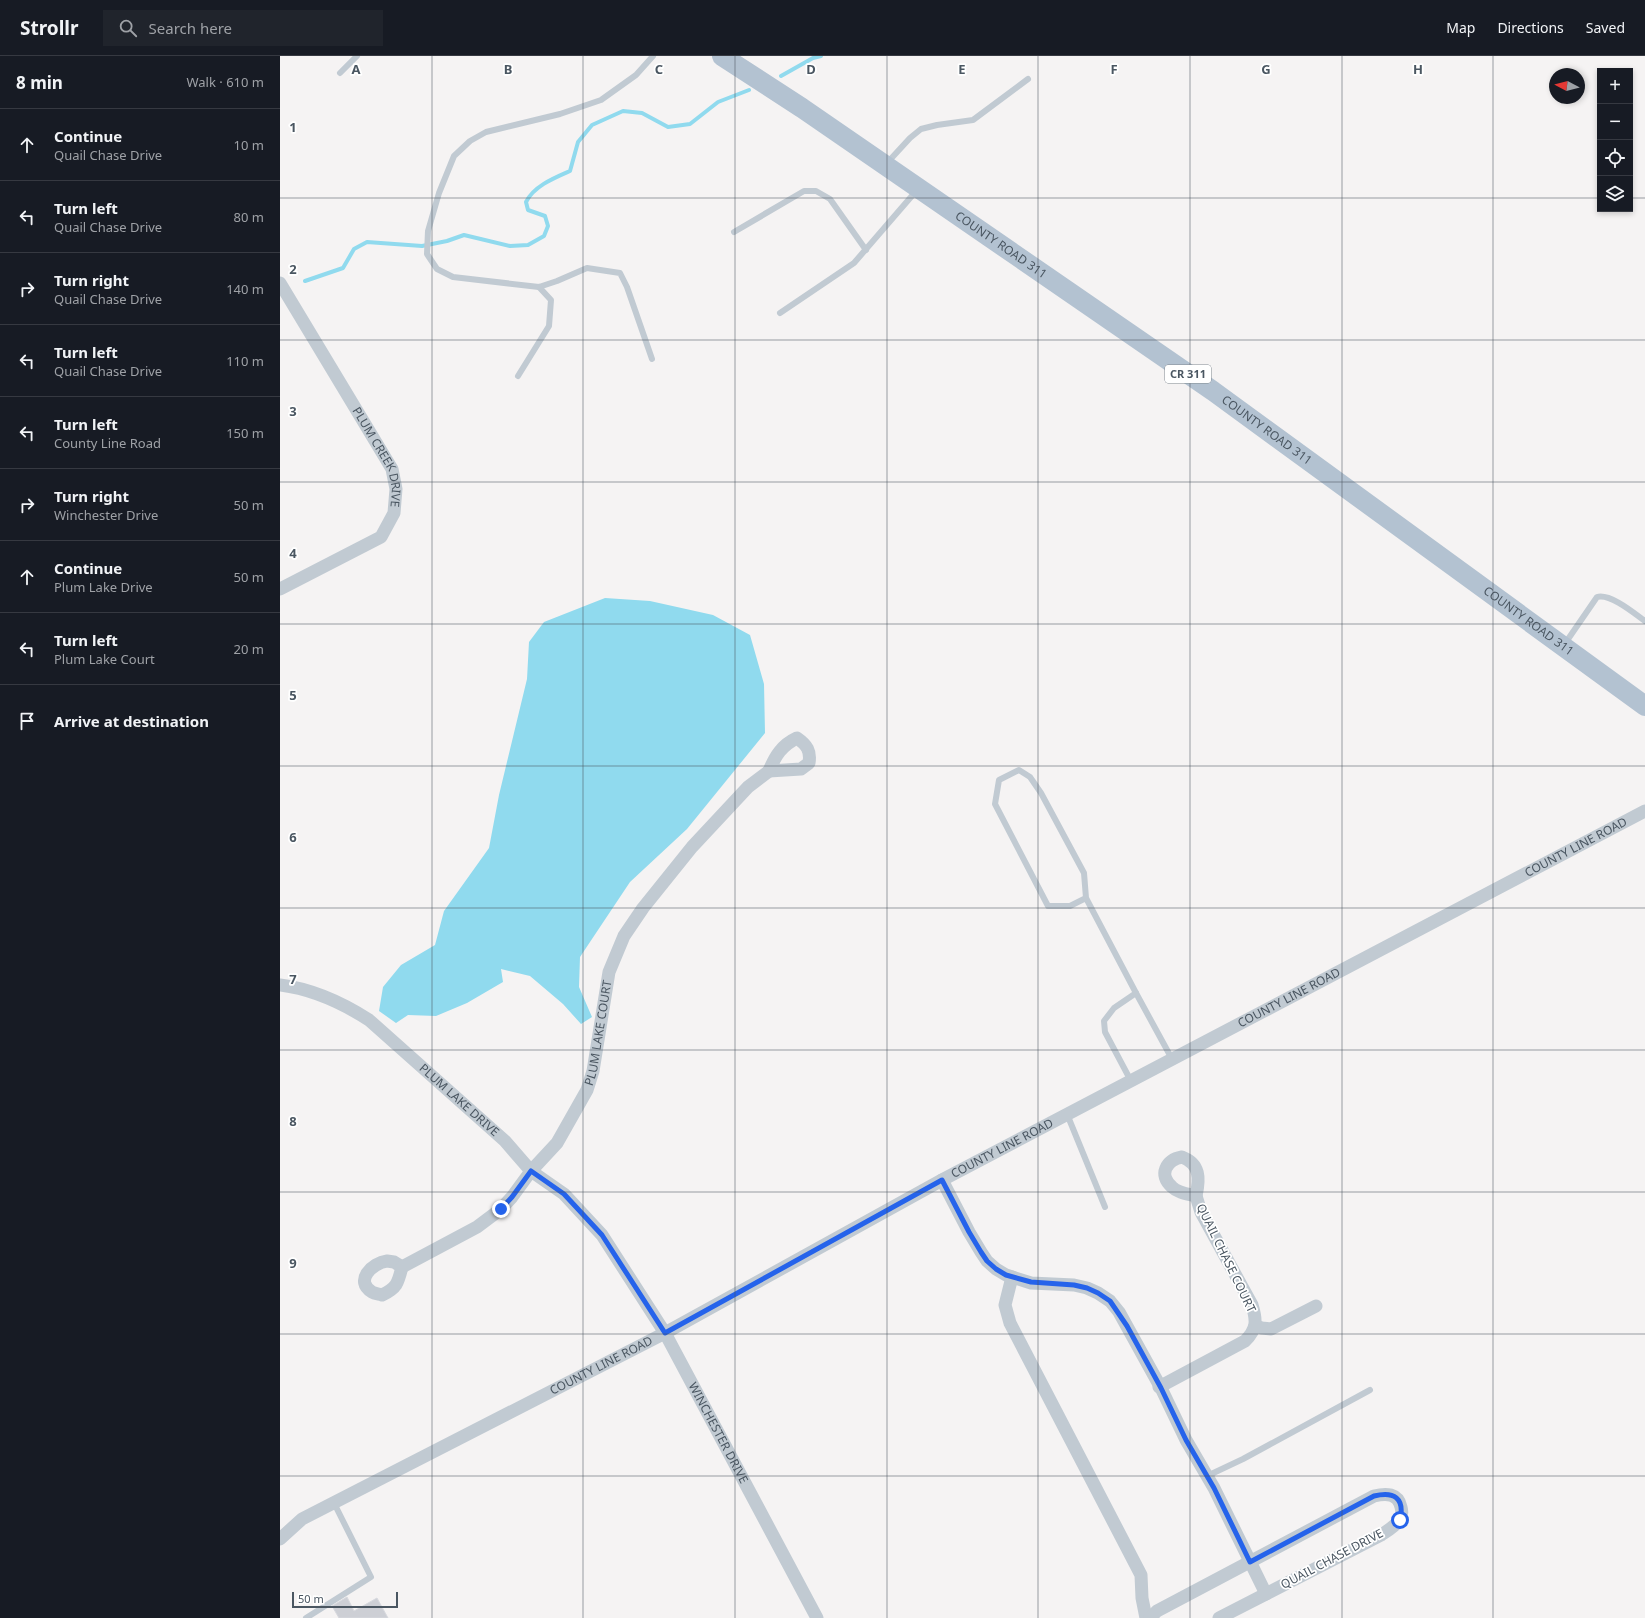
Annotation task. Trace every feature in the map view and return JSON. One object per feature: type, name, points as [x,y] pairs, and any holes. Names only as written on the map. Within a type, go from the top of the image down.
[{"type":"main road","name":"COUNTY ROAD 311","points":[[722,56],[918,188],[1213,391],[1645,706]]},
{"type":"street","name":"PLUM CREEK DRIVE","points":[[280,283],[392,469],[396,489],[394,513],[381,537],[280,589]]},
{"type":"street","name":"PLUM LAKE COURT","points":[[402,1268],[477,1227],[501,1209],[531,1171],[557,1143],[587,1090],[593,1071],[609,972],[624,936],[642,908],[692,847],[748,787],[769,771]]},
{"type":"street","name":"COUNTY LINE ROAD","points":[[280,1539],[302,1519],[665,1333],[942,1180],[1645,812]]},
{"type":"street","name":"PLUM LAKE DRIVE","points":[[280,985],[308,990],[326,996],[347,1006],[369,1020],[505,1141],[531,1171],[564,1194],[602,1235],[613,1251]]},
{"type":"street","points":[[942,1180],[981,1252],[987,1261],[996,1269],[1012,1277],[1031,1282],[1074,1285],[1087,1288],[1110,1301],[1123,1319],[1186,1440],[1207,1476],[1266,1594]]},
{"type":"street","name":"QUAIL CHASE COURT","points":[[1159,1387],[1240,1344],[1252,1334],[1255,1326],[1255,1316],[1252,1306],[1201,1212],[1196,1196]]},
{"type":"street","name":"WINCHESTER DRIVE","points":[[613,1251],[665,1333],[817,1618]]},
{"type":"street","points":[[1012,1277],[1005,1305],[1010,1323],[1141,1575],[1142,1598],[1146,1618]]},
{"type":"street","points":[[1255,1326],[1271,1329],[1316,1306]]},
{"type":"street","name":"QUAIL CHASE DRIVE","points":[[1150,1618],[1156,1611],[1374,1496],[1384,1494],[1394,1495],[1400,1502],[1402,1510],[1400,1520],[1392,1528],[1219,1618]]},
{"type":"lane","points":[[340,73],[357,56]]},
{"type":"lane","points":[[652,359],[627,287],[620,273],[586,268],[539,287],[453,277],[437,269],[427,254],[428,231],[439,193],[454,156],[470,141],[486,132],[560,114],[601,100],[636,75],[653,56]]},
{"type":"lane","points":[[885,166],[910,138],[921,129],[937,125],[973,120],[1028,79]]},
{"type":"lane","points":[[780,313],[854,263],[918,188]]},
{"type":"lane","points":[[734,232],[804,191],[816,191],[830,199],[866,250]]},
{"type":"lane","points":[[518,376],[549,326],[551,300],[539,287]]},
{"type":"lane","points":[[1563,646],[1597,597],[1607,596],[1645,621]]},
{"type":"lane","points":[[1086,898],[1070,906],[1048,906],[995,804],[999,780],[1018,770],[1030,777],[1042,793],[1084,873],[1086,898],[1172,1059]]},
{"type":"lane","points":[[1131,1081],[1105,1032],[1104,1021],[1114,1008],[1136,993]]},
{"type":"lane","points":[[1067,1114],[1105,1207]]},
{"type":"lane","points":[[1207,1476],[1243,1459],[1370,1390]]},
{"type":"lane","points":[[306,1618],[371,1577],[334,1503]]},
{"type":"water","points":[[605,598],[650,601],[713,615],[750,635],[764,684],[765,733],[687,829],[630,882],[580,957],[579,987],[592,1017],[581,1024],[563,1004],[530,976],[501,969],[503,982],[467,1003],[436,1016],[408,1015],[396,1023],[379,1011],[383,987],[401,965],[435,945],[444,911],[489,848],[499,795],[527,679],[529,642],[544,622]]},
{"type":"building","points":[[347,1597],[354,1611],[377,1598],[388,1618],[339,1618],[332,1606]]},
{"type":"waterway","points":[[781,76],[813,58],[821,56]]},
{"type":"waterway","points":[[305,281],[343,268],[354,249],[367,242],[422,246],[447,241],[464,235],[510,246],[528,245],[544,236],[548,226],[545,216],[528,210],[526,202],[539,187],[570,171],[578,142],[592,125],[623,111],[642,113],[668,127],[690,124],[718,102],[749,90]]},
{"type":"route","points":[[501,1209],[531,1171],[564,1194],[602,1235],[665,1333],[942,1180],[981,1252],[987,1261],[996,1269],[1006,1275],[1031,1282],[1074,1285],[1087,1288],[1110,1301],[1119,1312],[1159,1387],[1161,1388],[1186,1440],[1197,1456],[1214,1488],[1250,1562],[1374,1496],[1384,1494],[1394,1495],[1400,1502],[1402,1510],[1400,1520]]}]
